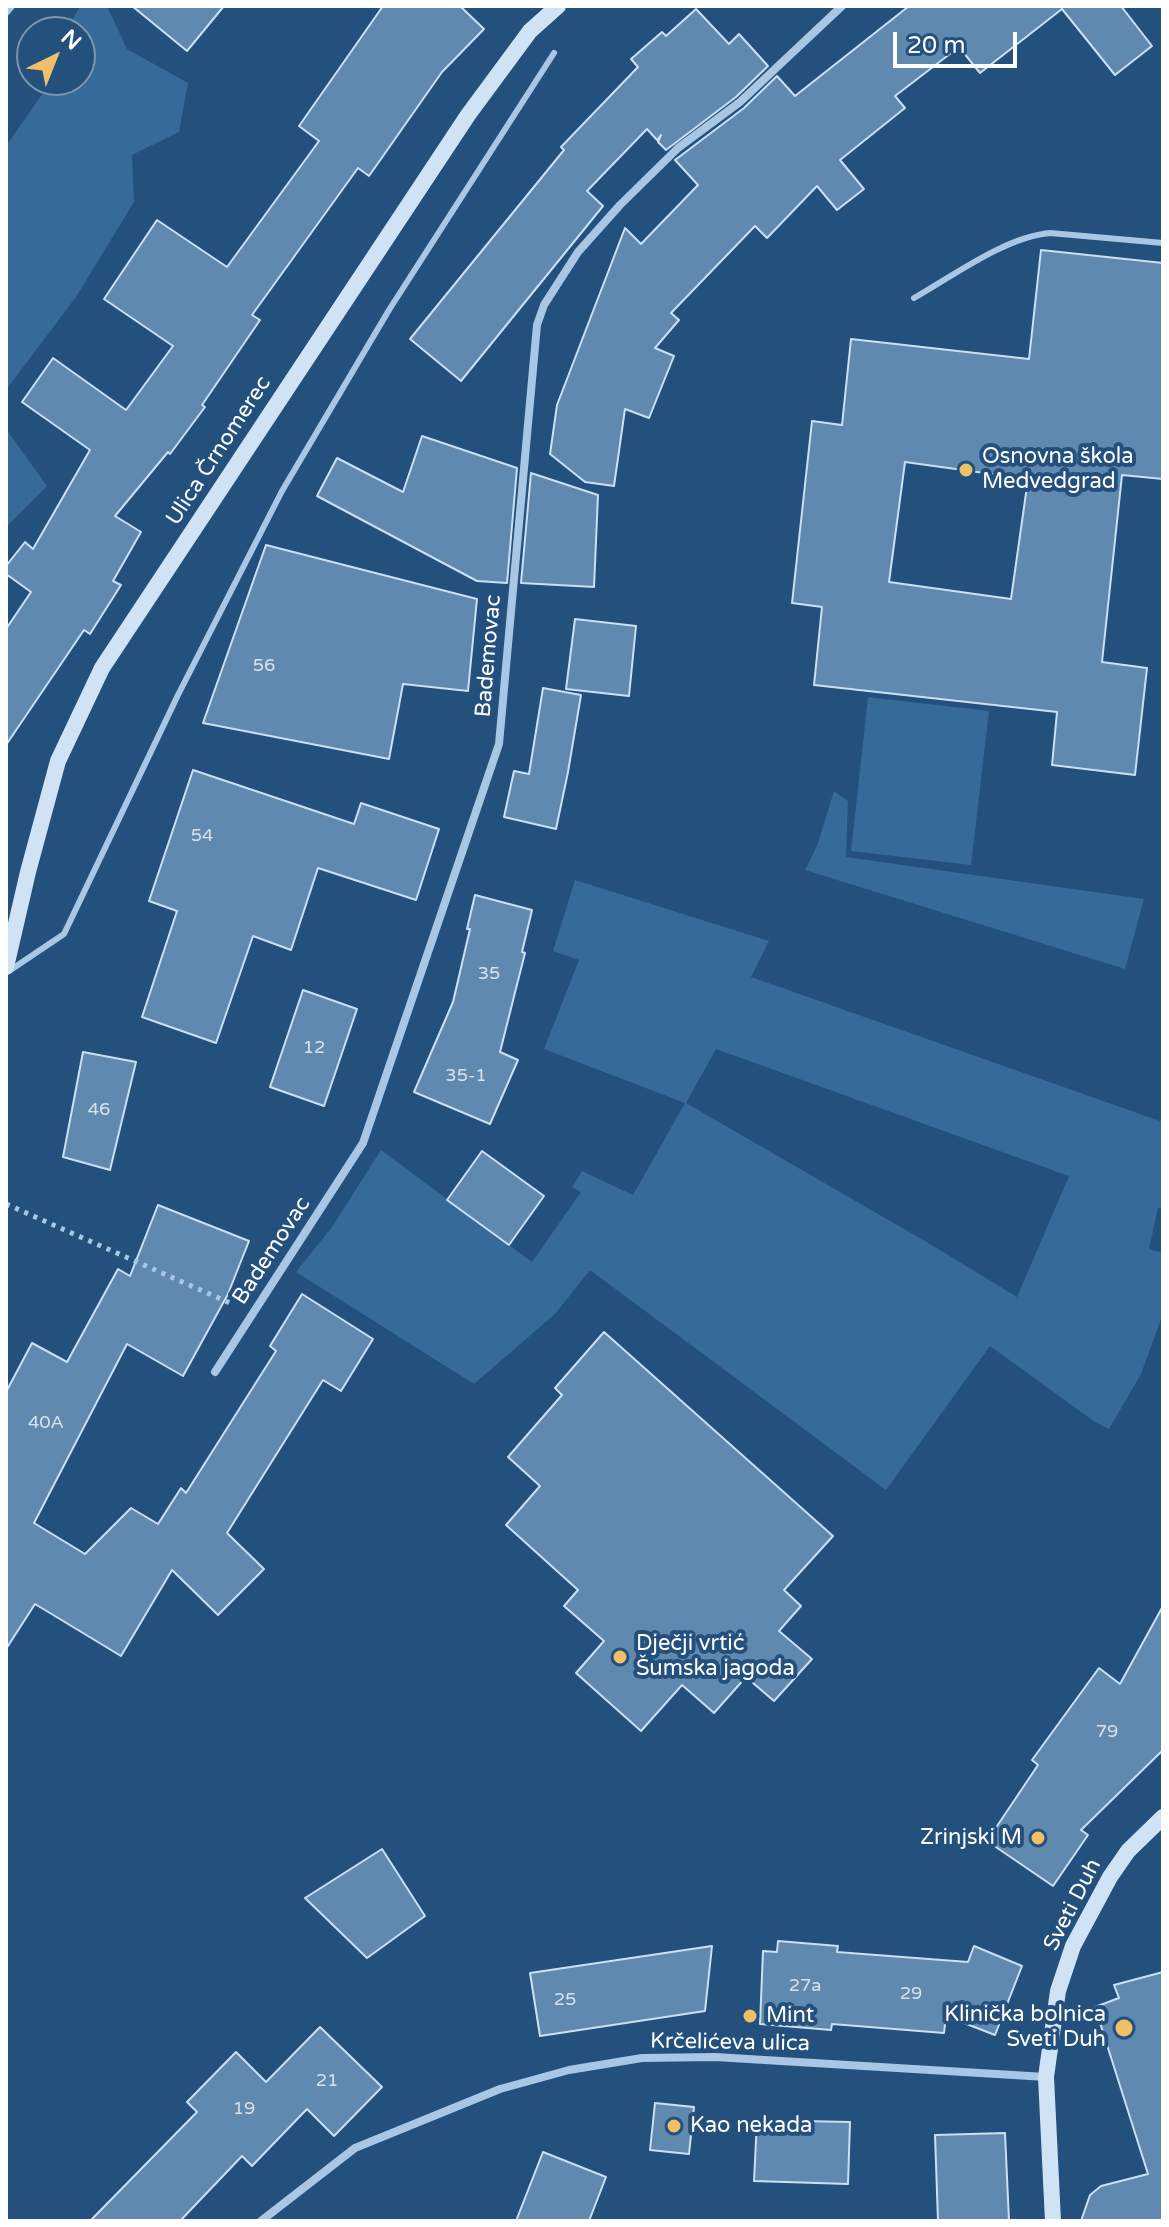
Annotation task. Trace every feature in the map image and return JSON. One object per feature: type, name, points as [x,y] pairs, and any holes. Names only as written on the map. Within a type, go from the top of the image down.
[{"type":"street","points":[[6,12],[11,6]]},
{"type":"street","name":"Ulica Črnomerec","points":[[6,970],[58,761],[102,668],[468,115],[530,31],[558,6]]},
{"type":"street","name":"Bademovac","points":[[215,1372],[363,1143],[499,744],[537,325],[544,305],[578,252],[629,196],[678,148],[740,102],[842,6]]},
{"type":"street","name":"Sveti Duh","points":[[1053,2221],[1046,2077],[1058,1991],[1073,1946],[1101,1892],[1128,1851],[1163,1817]]},
{"type":"street","name":"Krčelićeva ulica","points":[[261,2221],[355,2148],[500,2089],[569,2070],[642,2058],[715,2057],[1046,2077]]},
{"type":"lane","points":[[6,970],[64,934],[178,695],[282,491],[389,310],[554,53]]},
{"type":"lane","points":[[914,298],[1003,247],[1036,234],[1163,243]]},
{"type":"path","points":[[6,1204],[253,1313]]},
{"type":"shaded area","points":[[80,6],[107,6],[127,49],[188,83],[179,132],[132,155],[134,202],[76,297],[6,390],[6,146],[41,96],[96,96],[96,16],[75,16]]},
{"type":"shaded area","points":[[6,429],[47,486],[6,527]]},
{"type":"shaded area","points":[[868,697],[989,711],[971,865],[851,851]]},
{"type":"shaded area","points":[[834,791],[848,801],[846,857],[1144,899],[1125,969],[805,870],[817,846]]},
{"type":"shaded area","points":[[575,880],[769,941],[751,977],[1163,1122],[1163,1209],[1158,1208],[1149,1249],[1163,1253],[1163,1314],[1141,1374],[1109,1429],[990,1346],[886,1490],[590,1270],[555,1314],[474,1384],[296,1272],[332,1227],[381,1150],[532,1262],[581,1192],[572,1187],[582,1171],[633,1195],[685,1103],[544,1049],[579,960],[553,951]],"holes":[[[716,1049],[1069,1176],[1017,1297],[686,1103]]]},
{"type":"building","points":[[132,6],[224,6],[187,51]]},
{"type":"building","points":[[383,6],[460,6],[484,29],[442,72],[369,176],[358,168],[252,315],[260,320],[202,405],[205,407],[170,454],[168,452],[115,516],[141,532],[113,581],[121,585],[90,634],[84,630],[6,745],[6,629],[31,592],[6,574],[6,566],[25,542],[33,549],[90,450],[22,402],[53,358],[126,410],[173,346],[104,299],[157,220],[227,267],[319,141],[299,126]]},
{"type":"building","points":[[909,6],[1121,6],[1152,46],[1115,75],[1062,9],[980,73],[959,47],[895,96],[905,108],[840,160],[864,189],[837,210],[817,186],[767,238],[755,226],[671,313],[679,320],[655,348],[674,356],[649,418],[625,409],[614,486],[585,482],[550,454],[557,405],[625,228],[641,244],[698,185],[675,160],[744,108],[777,76],[795,96]]},
{"type":"building","points":[[696,9],[729,44],[739,34],[768,66],[736,97],[666,150],[658,142],[661,135],[657,140],[647,129],[587,191],[603,206],[461,381],[410,339],[564,150],[561,147],[638,67],[631,59],[662,32],[666,36]]},
{"type":"building","points":[[1041,250],[1163,263],[1163,479],[1122,475],[1102,662],[1147,668],[1135,775],[1052,765],[1057,712],[814,685],[822,607],[792,603],[812,421],[842,425],[851,339],[1029,359]],"holes":[[[905,462],[1028,479],[1011,599],[889,582]]]},
{"type":"building","points":[[422,436],[517,468],[507,583],[477,581],[317,496],[337,458],[403,492]]},
{"type":"building","points":[[531,473],[598,495],[594,587],[521,583]]},
{"type":"building","points":[[266,545],[477,599],[468,691],[403,684],[389,759],[203,723]]},
{"type":"building","points":[[575,619],[636,626],[629,696],[566,689]]},
{"type":"building","points":[[543,688],[581,695],[556,829],[504,817],[514,771],[529,774]]},
{"type":"building","points":[[193,770],[354,824],[361,803],[439,829],[416,900],[318,868],[291,950],[253,936],[216,1043],[142,1017],[177,911],[149,901]]},
{"type":"building","points":[[475,895],[532,910],[522,952],[525,953],[500,1052],[518,1060],[490,1124],[414,1092],[453,1002]]},
{"type":"building","points":[[303,990],[357,1009],[324,1106],[270,1087]]},
{"type":"building","points":[[83,1052],[136,1062],[110,1170],[63,1157]]},
{"type":"building","points":[[482,1151],[544,1196],[509,1245],[447,1200]]},
{"type":"building","points":[[158,1205],[249,1241],[228,1294],[183,1376],[127,1344],[34,1523],[85,1554],[131,1508],[158,1524],[181,1488],[186,1493],[276,1351],[270,1346],[302,1294],[373,1339],[341,1391],[323,1380],[227,1533],[264,1569],[218,1615],[172,1570],[121,1656],[35,1604],[6,1649],[6,1392],[32,1343],[67,1362],[118,1269],[130,1276]]},
{"type":"building","points":[[604,1332],[833,1536],[784,1590],[801,1606],[779,1631],[812,1659],[774,1701],[746,1677],[714,1713],[682,1685],[641,1731],[576,1673],[604,1641],[564,1606],[578,1590],[506,1525],[540,1486],[508,1457],[562,1395],[555,1388]]},
{"type":"building","points":[[1163,1606],[1163,1750],[1081,1830],[1088,1835],[1053,1886],[987,1841],[1038,1765],[1032,1760],[1099,1668],[1120,1684]]},
{"type":"building","points":[[382,1849],[425,1916],[367,1958],[305,1898]]},
{"type":"building","points":[[778,1941],[838,1946],[837,1952],[968,1962],[974,1946],[1022,1966],[995,2035],[946,2016],[944,2033],[832,2024],[831,2030],[760,2024],[763,1951],[777,1952]]},
{"type":"building","points":[[712,1946],[705,2011],[540,2036],[530,1973]]},
{"type":"building","points":[[1163,1972],[1163,2221],[1081,2221],[1090,2195],[1101,2186],[1148,2174],[1095,2007],[1119,1998],[1114,1985]]},
{"type":"building","points":[[320,2027],[382,2087],[334,2136],[307,2109],[252,2166],[242,2156],[180,2221],[90,2221],[197,2112],[187,2102],[236,2052],[266,2082]]},
{"type":"building","points":[[655,2103],[694,2107],[689,2154],[650,2150]]},
{"type":"building","points":[[757,2120],[850,2122],[848,2184],[754,2181]]},
{"type":"building","points":[[1005,2133],[1009,2221],[938,2221],[935,2135]]},
{"type":"building","points":[[543,2152],[606,2177],[589,2221],[516,2221]]},
{"type":"place","name":"Osnovna škola Medvedgrad","points":[[966,470]]},
{"type":"place","name":"Dječji vrtić Šumska jagoda","points":[[620,1657]]},
{"type":"place","name":"Zrinjski M","points":[[1038,1838]]},
{"type":"place","name":"Mint","points":[[750,2016]]},
{"type":"place","name":"Klinička bolnica Sveti Duh","points":[[1124,2028]]},
{"type":"place","name":"Kao nekada","points":[[674,2126]]}]
